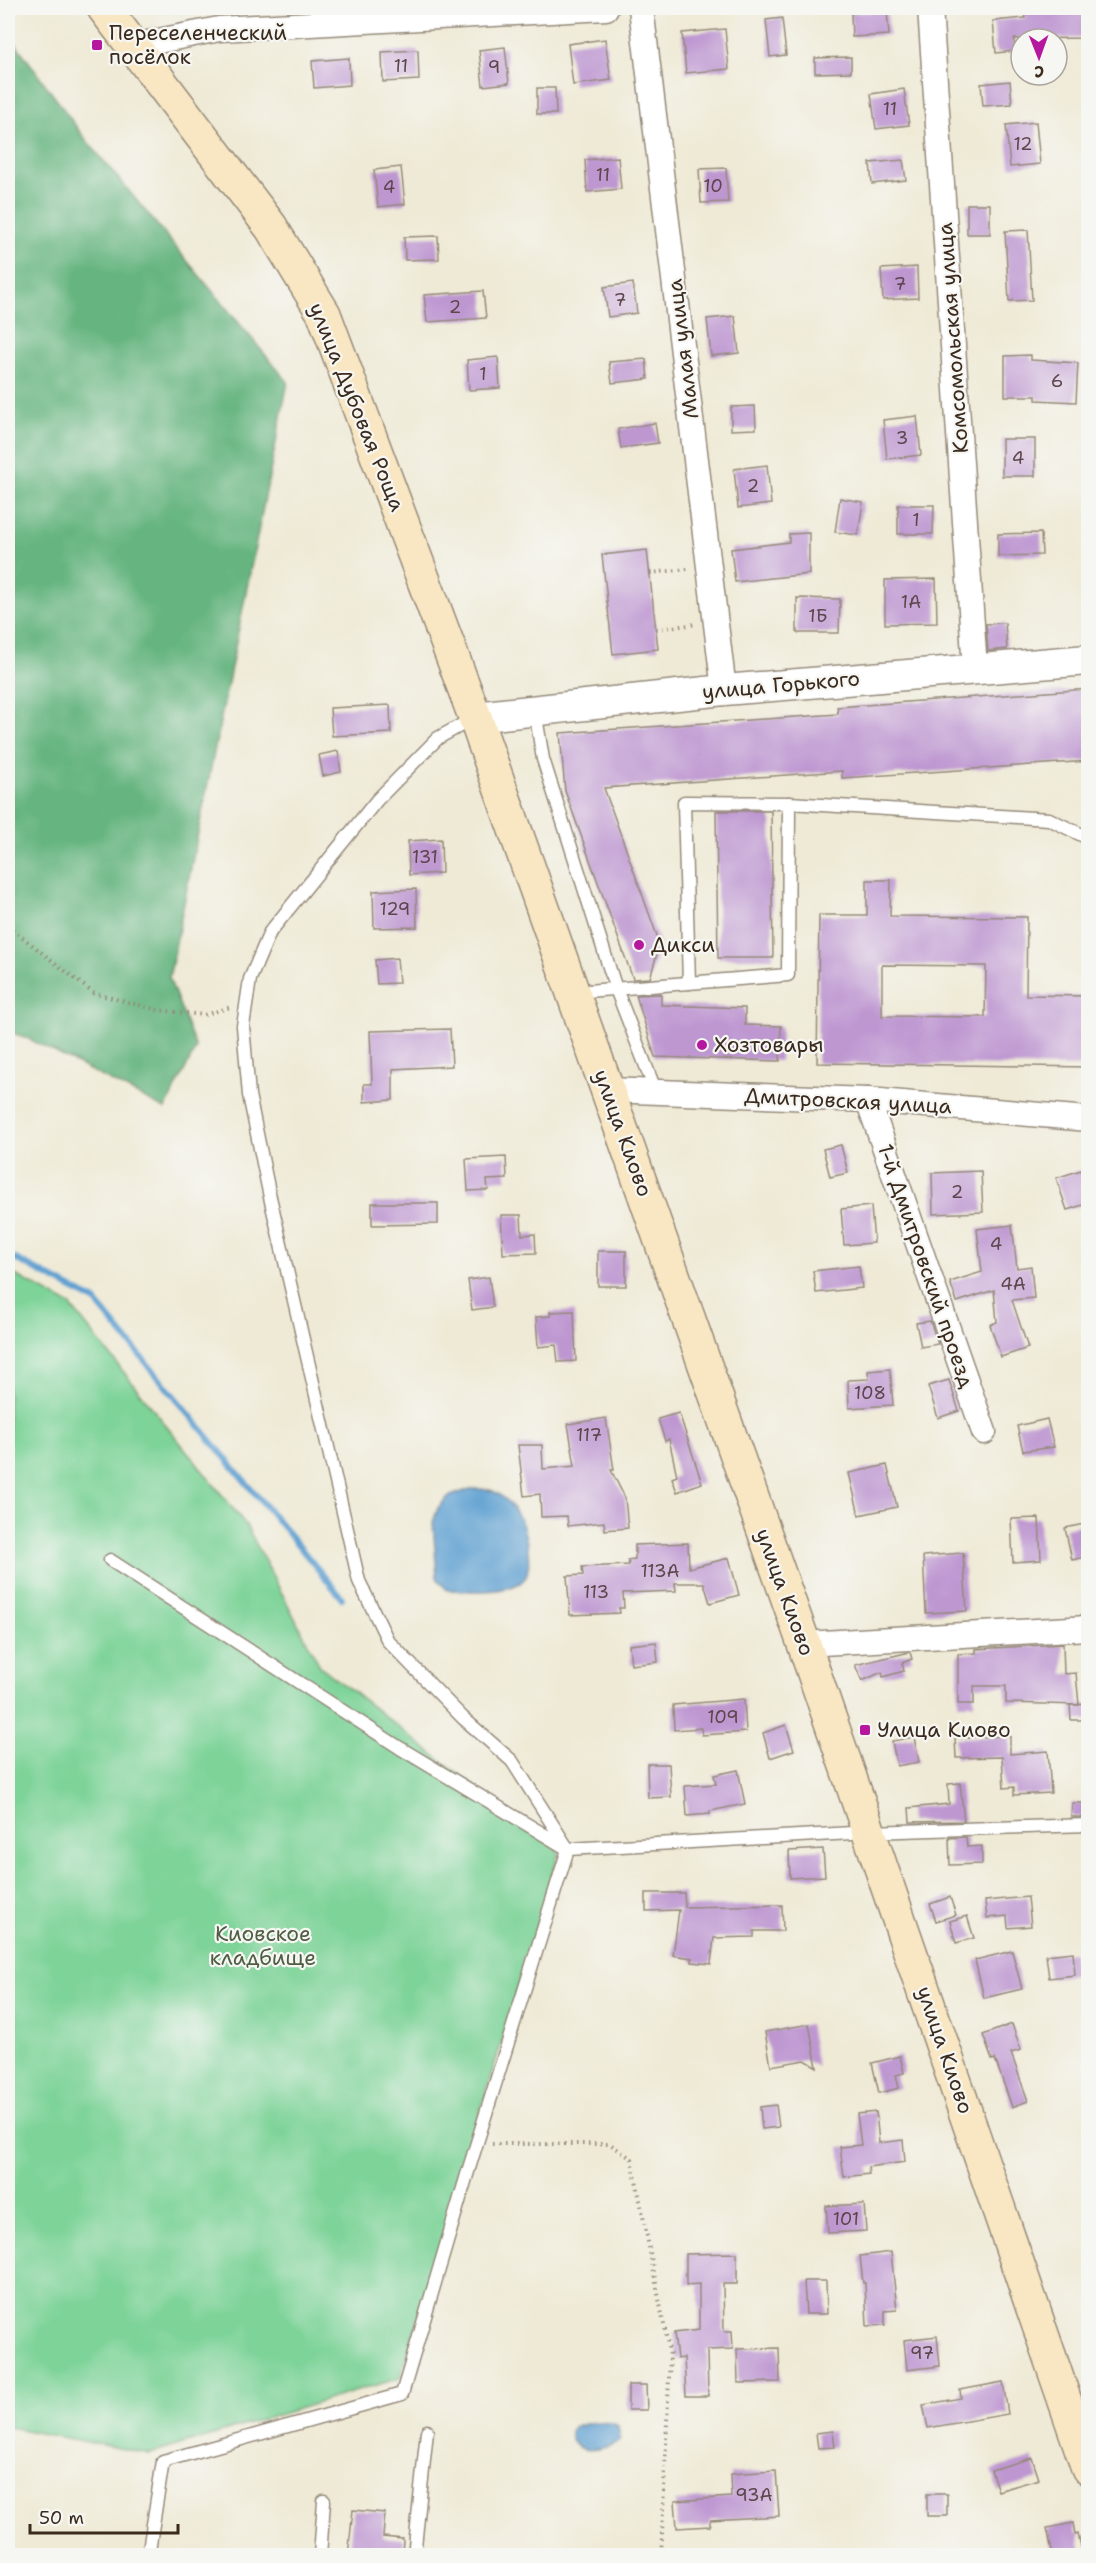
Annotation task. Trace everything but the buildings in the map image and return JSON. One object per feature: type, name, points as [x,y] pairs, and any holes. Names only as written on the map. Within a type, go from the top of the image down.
[{"type":"main road","name":"улица Дубовая Роща","points":[[104,8],[271,227],[324,314],[475,717]]},
{"type":"main road","name":"улица Киово","points":[[475,717],[870,1832],[1089,2468]]},
{"type":"street","points":[[133,46],[219,29],[606,8]]},
{"type":"street","name":"Малая улица","points":[[641,8],[724,690]]},
{"type":"street","name":"Комсомольская улица","points":[[930,8],[975,669]]},
{"type":"street","name":"улица Горького","points":[[475,717],[724,690],[1089,660]]},
{"type":"street","name":"Дмитровская улица","points":[[608,1090],[868,1100],[1089,1119]]},
{"type":"street","name":"1-й Дмитровский проезд","points":[[868,1100],[984,1432]]},
{"type":"street","points":[[804,1644],[1089,1628]]},
{"type":"lane","points":[[535,711],[543,759],[616,989],[656,1092]]},
{"type":"lane","points":[[148,2556],[163,2461],[402,2394],[476,2144],[568,1849],[512,1761],[463,1718],[388,1641],[359,1581],[270,1197],[249,1095],[243,1026],[250,979],[270,932],[377,800],[438,738],[475,717]]},
{"type":"lane","points":[[688,983],[684,802],[789,803],[1049,819],[1089,838]]},
{"type":"lane","points":[[573,992],[788,975],[789,803]]},
{"type":"lane","points":[[110,1560],[400,1748],[568,1849],[870,1832],[1089,1825]]},
{"type":"lane","points":[[414,2556],[427,2431]]},
{"type":"lane","points":[[320,2556],[324,2501]]},
{"type":"path","points":[[650,573],[709,566]]},
{"type":"path","points":[[656,629],[716,622]]},
{"type":"path","points":[[8,926],[93,993],[158,1010],[204,1015],[246,1002]]},
{"type":"path","points":[[476,2144],[610,2144],[632,2159],[670,2356],[661,2556]]},
{"type":"green space","points":[[8,33],[83,136],[288,382],[169,978],[196,1048],[165,1109],[25,1037],[8,1032]]},
{"type":"green space","name":"Киовское кладбище","points":[[8,1271],[70,1305],[246,1525],[320,1666],[559,1852],[400,2378],[150,2454],[8,2427]]},
{"type":"water","points":[[470,1489],[488,1489],[497,1493],[508,1502],[519,1517],[527,1541],[529,1562],[525,1578],[520,1583],[494,1590],[447,1590],[437,1578],[433,1522],[438,1508],[448,1497]]},
{"type":"water","points":[[593,2422],[613,2423],[618,2426],[620,2440],[606,2447],[589,2450],[575,2445],[571,2440],[570,2431],[573,2427]]},
{"type":"waterway","points":[[8,1255],[95,1301],[342,1598]]},
{"type":"place","name":"Переселенческий посёлок","points":[[97,45]]},
{"type":"place","name":"Дикси","points":[[639,945]]},
{"type":"place","name":"Хозтовары","points":[[702,1045]]},
{"type":"place","name":"Улица Киово","points":[[865,1730]]}]
